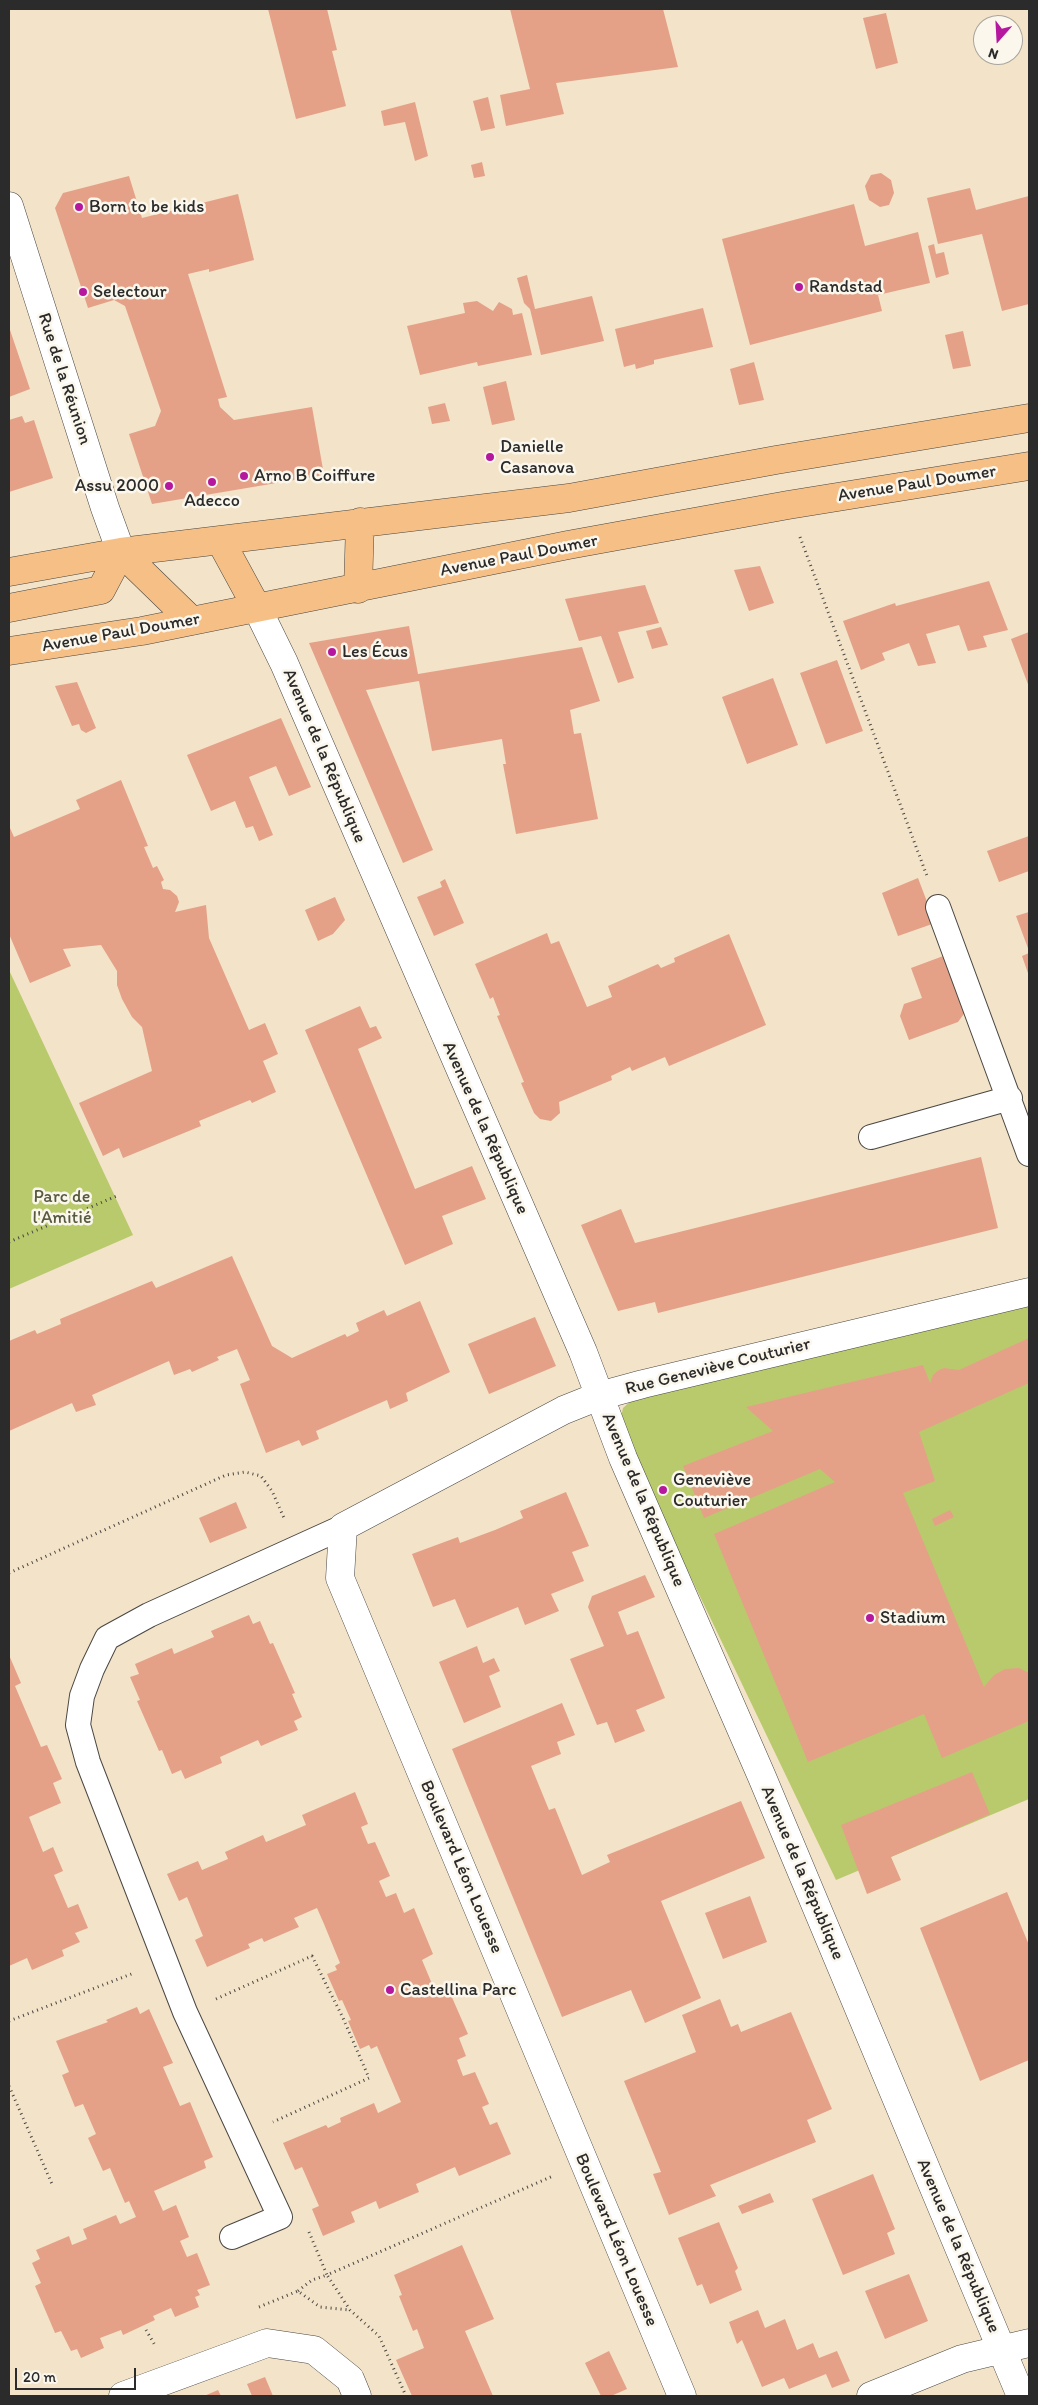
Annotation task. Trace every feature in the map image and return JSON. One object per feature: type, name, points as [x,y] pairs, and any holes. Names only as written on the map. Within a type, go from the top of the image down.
[{"type":"main road","points":[[9,572],[121,552],[569,498],[776,460],[1029,418]]},
{"type":"main road","name":"Avenue Paul Doumer","points":[[9,651],[192,621],[358,589],[568,545],[788,505],[1029,466]]},
{"type":"main road","points":[[358,589],[360,522]]},
{"type":"main road","points":[[220,540],[257,608]]},
{"type":"main road","points":[[9,608],[101,590],[121,552]]},
{"type":"main road","points":[[121,552],[192,621]]},
{"type":"street","name":"Rue de la Réunion","points":[[9,206],[105,508],[121,552]]},
{"type":"street","name":"Avenue de la République","points":[[257,608],[284,663],[583,1352],[623,1458],[762,1777],[1021,2396]]},
{"type":"street","name":"Rue Geneviève Couturier","points":[[343,1527],[564,1410],[599,1396],[1029,1292]]},
{"type":"street","name":"Boulevard Léon Louesse","points":[[343,1527],[340,1578],[682,2396]]},
{"type":"street","points":[[123,2396],[267,2343],[314,2350],[350,2379],[357,2396]]},
{"type":"street","points":[[871,2396],[962,2359],[1001,2348],[1029,2343]]},
{"type":"lane","points":[[938,907],[1010,1098],[1029,1154]]},
{"type":"lane","points":[[871,1137],[1010,1098]]},
{"type":"lane","points":[[232,2237],[280,2217],[185,2012],[88,1762],[78,1725],[82,1696],[92,1669],[107,1638],[149,1615],[343,1527]]},
{"type":"path","points":[[788,505],[938,907]]},
{"type":"path","points":[[9,1242],[119,1195]]},
{"type":"path","points":[[9,1573],[226,1475],[245,1472],[261,1476],[272,1491],[297,1548]]},
{"type":"path","points":[[185,2012],[312,1956],[370,2078],[266,2126]]},
{"type":"path","points":[[9,2021],[165,1961]]},
{"type":"path","points":[[9,2086],[52,2184]]},
{"type":"path","points":[[298,2291],[312,2280],[584,2163]]},
{"type":"path","points":[[309,2231],[327,2275],[350,2310],[379,2336],[406,2396]]},
{"type":"green space","name":"Parc de l'Amitié","points":[[9,970],[133,1235],[9,1289]]},
{"type":"green space","name":"Stadium","points":[[1029,1306],[1029,1799],[836,1880],[624,1438],[620,1421],[623,1408],[634,1398]]},
{"type":"building","points":[[268,9],[327,9],[337,50],[332,51],[346,106],[296,119]]},
{"type":"building","points":[[510,9],[663,9],[678,67],[556,83],[564,114],[506,126],[500,95],[530,89]]},
{"type":"building","points":[[886,13],[898,63],[876,69],[863,18]]},
{"type":"building","points":[[488,97],[495,128],[481,131],[473,101]]},
{"type":"building","points":[[415,102],[428,156],[415,161],[405,122],[384,126],[381,111]]},
{"type":"building","points":[[482,162],[485,176],[474,178],[471,165]]},
{"type":"building","points":[[881,173],[891,180],[894,193],[889,205],[880,207],[869,200],[865,186],[871,175]]},
{"type":"building","points":[[129,176],[142,218],[238,194],[254,260],[209,272],[209,269],[188,274],[227,397],[218,399],[220,407],[234,420],[312,407],[324,475],[152,504],[129,434],[155,426],[161,411],[125,306],[114,300],[88,308],[55,208],[63,193]]},
{"type":"building","points":[[970,188],[976,210],[1029,196],[1029,304],[1002,311],[982,234],[938,244],[927,198]]},
{"type":"building","points":[[854,204],[865,246],[918,232],[930,283],[878,295],[882,311],[750,345],[722,239]]},
{"type":"building","points":[[934,244],[936,254],[944,252],[949,274],[936,278],[928,246]]},
{"type":"building","points":[[527,275],[535,309],[592,296],[604,341],[541,355],[530,309],[524,303],[517,278]]},
{"type":"building","points":[[477,301],[493,311],[499,302],[512,309],[513,315],[522,313],[532,355],[478,366],[477,362],[420,375],[407,326],[465,313],[463,303]]},
{"type":"building","points":[[703,308],[713,347],[654,360],[654,364],[636,369],[635,364],[624,367],[615,329]]},
{"type":"building","points":[[9,327],[30,389],[9,397]]},
{"type":"building","points":[[963,331],[971,366],[953,369],[945,335]]},
{"type":"building","points":[[754,362],[764,400],[739,405],[730,369]]},
{"type":"building","points":[[506,381],[515,420],[492,425],[483,387]]},
{"type":"building","points":[[445,403],[450,421],[432,424],[428,407]]},
{"type":"building","points":[[22,416],[25,423],[34,420],[53,478],[9,492],[9,420]]},
{"type":"building","points":[[760,566],[774,603],[749,611],[734,570]]},
{"type":"building","points":[[989,581],[1008,630],[983,636],[987,647],[968,651],[959,625],[926,634],[936,663],[918,666],[909,643],[882,653],[885,660],[861,670],[843,621],[895,603],[896,606]]},
{"type":"building","points":[[645,585],[659,623],[618,632],[634,678],[618,683],[601,636],[579,641],[565,599]]},
{"type":"building","points":[[409,626],[418,674],[582,647],[600,701],[570,710],[574,734],[581,733],[598,819],[516,834],[503,764],[506,764],[502,739],[432,751],[419,681],[366,690],[433,850],[403,863],[309,643]]},
{"type":"building","points":[[661,627],[668,645],[652,649],[646,631]]},
{"type":"building","points":[[1029,632],[1029,687],[1011,639]]},
{"type":"building","points":[[837,660],[863,731],[826,744],[800,673]]},
{"type":"building","points":[[773,678],[798,745],[747,764],[722,697]]},
{"type":"building","points":[[77,682],[96,728],[86,733],[81,730],[79,724],[72,726],[55,686]]},
{"type":"building","points":[[281,718],[311,787],[289,796],[276,766],[249,777],[273,835],[259,841],[253,826],[246,828],[235,801],[211,811],[187,755]]},
{"type":"building","points":[[121,780],[148,846],[144,847],[153,868],[157,866],[164,880],[161,882],[163,889],[170,890],[177,896],[179,902],[175,912],[206,905],[209,938],[249,1030],[265,1023],[278,1054],[263,1061],[276,1092],[252,1103],[250,1100],[199,1121],[201,1126],[123,1158],[119,1148],[103,1156],[79,1103],[152,1071],[142,1027],[132,1017],[122,999],[117,985],[117,971],[101,945],[63,949],[71,966],[30,983],[9,934],[9,828],[14,837],[80,809],[76,800]]},
{"type":"building","points":[[1029,836],[1029,871],[999,882],[987,851]]},
{"type":"building","points":[[918,878],[935,923],[898,936],[882,893]]},
{"type":"building","points":[[445,879],[464,923],[434,936],[417,897],[442,887],[440,882]]},
{"type":"building","points":[[335,897],[345,920],[333,934],[318,941],[305,910]]},
{"type":"building","points":[[1029,912],[1029,951],[1016,916]]},
{"type":"building","points":[[547,933],[551,944],[559,941],[587,1007],[612,997],[608,986],[658,964],[661,968],[675,962],[674,958],[729,934],[766,1025],[669,1066],[665,1057],[632,1071],[630,1067],[611,1076],[612,1080],[559,1102],[560,1113],[551,1121],[540,1119],[534,1113],[521,1083],[524,1082],[497,1016],[500,1015],[493,997],[490,999],[475,964]]},
{"type":"building","points":[[1029,953],[1029,976],[1022,956]]},
{"type":"building","points":[[946,955],[966,1011],[958,1022],[909,1040],[900,1016],[904,1004],[922,998],[911,968]]},
{"type":"building","points":[[360,1006],[370,1028],[376,1026],[382,1038],[358,1049],[415,1189],[472,1166],[486,1199],[442,1216],[453,1244],[405,1265],[305,1030]]},
{"type":"building","points":[[981,1157],[998,1228],[658,1313],[655,1302],[618,1311],[581,1225],[621,1209],[635,1243]]},
{"type":"building","points":[[232,1256],[272,1346],[292,1358],[345,1334],[347,1337],[359,1331],[356,1323],[384,1310],[387,1316],[420,1301],[450,1372],[406,1393],[408,1401],[390,1409],[387,1400],[316,1431],[319,1439],[302,1446],[299,1440],[266,1453],[240,1384],[250,1380],[237,1349],[217,1357],[219,1360],[192,1372],[190,1369],[174,1375],[169,1361],[92,1395],[96,1405],[76,1412],[72,1403],[9,1431],[9,1341],[35,1330],[37,1334],[61,1324],[60,1319],[152,1281],[156,1288]]},
{"type":"building","points":[[535,1317],[556,1366],[489,1394],[468,1344]]},
{"type":"building","points":[[1029,1338],[1029,1383],[919,1432],[935,1481],[903,1493],[984,1687],[994,1675],[1005,1669],[1019,1668],[1029,1673],[1029,1721],[942,1758],[924,1714],[808,1762],[714,1534],[835,1482],[820,1469],[704,1518],[683,1466],[773,1431],[746,1407],[923,1365],[930,1383],[933,1375],[939,1370],[944,1368],[959,1370]]},
{"type":"building","points":[[566,1492],[589,1546],[572,1552],[584,1581],[551,1594],[559,1611],[525,1625],[518,1607],[467,1628],[455,1599],[433,1607],[412,1554],[458,1537],[460,1543],[495,1530],[523,1518],[520,1511]]},
{"type":"building","points":[[236,1502],[247,1528],[210,1543],[199,1518]]},
{"type":"building","points":[[950,1510],[954,1517],[935,1526],[932,1519]]},
{"type":"building","points":[[645,1575],[655,1597],[618,1612],[627,1635],[638,1631],[665,1698],[636,1710],[645,1731],[615,1743],[607,1722],[597,1725],[570,1659],[604,1646],[588,1607],[592,1596]]},
{"type":"building","points":[[249,1615],[253,1624],[260,1621],[270,1644],[273,1643],[295,1693],[292,1694],[302,1717],[294,1721],[298,1730],[261,1746],[258,1740],[220,1757],[222,1763],[185,1779],[181,1770],[172,1774],[162,1750],[159,1751],[137,1701],[140,1700],[130,1677],[139,1674],[135,1664],[172,1648],[174,1654],[214,1637],[211,1631]]},
{"type":"building","points":[[477,1646],[483,1663],[494,1658],[500,1671],[489,1676],[501,1707],[464,1723],[439,1662]]},
{"type":"building","points":[[9,1655],[21,1683],[15,1686],[41,1747],[47,1745],[62,1779],[53,1783],[61,1803],[29,1817],[43,1852],[53,1847],[63,1871],[54,1875],[68,1908],[78,1904],[88,1928],[75,1933],[80,1942],[62,1950],[64,1956],[32,1970],[27,1958],[9,1966]]},
{"type":"building","points":[[562,1703],[575,1735],[557,1742],[561,1754],[531,1766],[549,1810],[555,1808],[582,1875],[610,1862],[607,1855],[741,1801],[765,1858],[661,1901],[701,1998],[645,2023],[631,1990],[562,2017],[452,1749]]},
{"type":"building","points":[[972,1772],[990,1814],[891,1857],[901,1880],[867,1894],[841,1825]]},
{"type":"building","points":[[355,1792],[368,1824],[361,1827],[368,1844],[375,1842],[390,1876],[379,1881],[386,1897],[396,1893],[404,1913],[414,1908],[433,1954],[422,1960],[435,1991],[447,1986],[468,2034],[459,2038],[466,2056],[457,2060],[463,2076],[475,2072],[489,2104],[482,2107],[490,2125],[497,2122],[511,2154],[459,2176],[455,2167],[416,2184],[419,2192],[379,2209],[376,2201],[351,2212],[355,2222],[323,2236],[312,2209],[319,2206],[302,2167],[295,2170],[283,2143],[326,2125],[328,2128],[341,2122],[340,2118],[374,2103],[378,2113],[401,2102],[377,2046],[371,2049],[369,2045],[360,2049],[348,2021],[351,2020],[342,2000],[339,2001],[327,1974],[337,1970],[335,1966],[340,1963],[317,1908],[294,1918],[299,1927],[264,1942],[262,1938],[248,1944],[250,1948],[207,1967],[195,1940],[203,1936],[187,1897],[179,1901],[167,1874],[198,1861],[202,1870],[228,1859],[225,1852],[263,1835],[266,1842],[306,1825],[302,1815]]},
{"type":"building","points":[[1007,1892],[1029,1945],[1029,2060],[980,2081],[920,1928]]},
{"type":"building","points":[[750,1896],[767,1942],[723,1959],[705,1913]]},
{"type":"building","points":[[720,1999],[731,2027],[738,2024],[741,2032],[791,2012],[832,2109],[807,2120],[816,2142],[710,2185],[716,2196],[669,2215],[653,2174],[661,2172],[624,2081],[696,2052],[682,2015]]},
{"type":"building","points":[[137,2007],[140,2014],[149,2009],[173,2063],[163,2067],[180,2106],[190,2102],[213,2157],[204,2161],[206,2168],[154,2191],[163,2211],[176,2205],[189,2237],[180,2241],[187,2257],[197,2253],[210,2285],[197,2290],[200,2295],[195,2297],[199,2307],[175,2317],[171,2308],[153,2316],[155,2320],[123,2335],[121,2330],[100,2338],[104,2348],[81,2358],[77,2349],[71,2351],[61,2331],[55,2333],[35,2286],[41,2283],[32,2263],[40,2259],[36,2250],[69,2236],[72,2245],[87,2239],[83,2229],[116,2215],[120,2224],[136,2217],[129,2201],[125,2203],[110,2168],[103,2171],[88,2138],[96,2134],[83,2104],[75,2107],[62,2075],[69,2072],[56,2041],[108,2022],[106,2020]]},
{"type":"building","points":[[873,2174],[895,2229],[887,2233],[895,2254],[843,2275],[812,2199]]},
{"type":"building","points":[[770,2193],[774,2202],[742,2214],[738,2206]]},
{"type":"building","points":[[719,2222],[738,2268],[735,2271],[742,2290],[710,2304],[702,2284],[697,2286],[678,2238]]},
{"type":"building","points":[[462,2245],[494,2319],[465,2331],[493,2396],[412,2396],[396,2360],[424,2348],[417,2329],[413,2331],[399,2296],[402,2295],[394,2275]]},
{"type":"building","points":[[909,2274],[928,2321],[885,2339],[865,2291]]},
{"type":"building","points":[[758,2310],[765,2328],[785,2319],[797,2350],[813,2343],[819,2358],[837,2351],[850,2381],[832,2388],[826,2374],[789,2389],[784,2378],[762,2387],[742,2340],[737,2344],[729,2322]]},
{"type":"building","points":[[609,2351],[627,2389],[611,2396],[601,2396],[585,2363]]},
{"type":"building","points":[[265,2377],[273,2396],[252,2396],[247,2384]]},
{"type":"building","points":[[218,2390],[221,2396],[204,2396]]},
{"type":"place","name":"Born to be kids","points":[[79,207]]},
{"type":"place","name":"Randstad","points":[[799,287]]},
{"type":"place","name":"Selectour","points":[[83,292]]},
{"type":"place","name":"Danielle Casanova","points":[[490,457]]},
{"type":"place","name":"Arno B Coiffure","points":[[244,476]]},
{"type":"place","name":"Adecco","points":[[212,482]]},
{"type":"place","name":"Assu 2000","points":[[169,486]]},
{"type":"place","name":"Les Écus","points":[[332,652]]},
{"type":"place","name":"Geneviève Couturier","points":[[663,1490]]},
{"type":"place","name":"Stadium","points":[[870,1618]]},
{"type":"place","name":"Castellina Parc","points":[[390,1990]]}]
